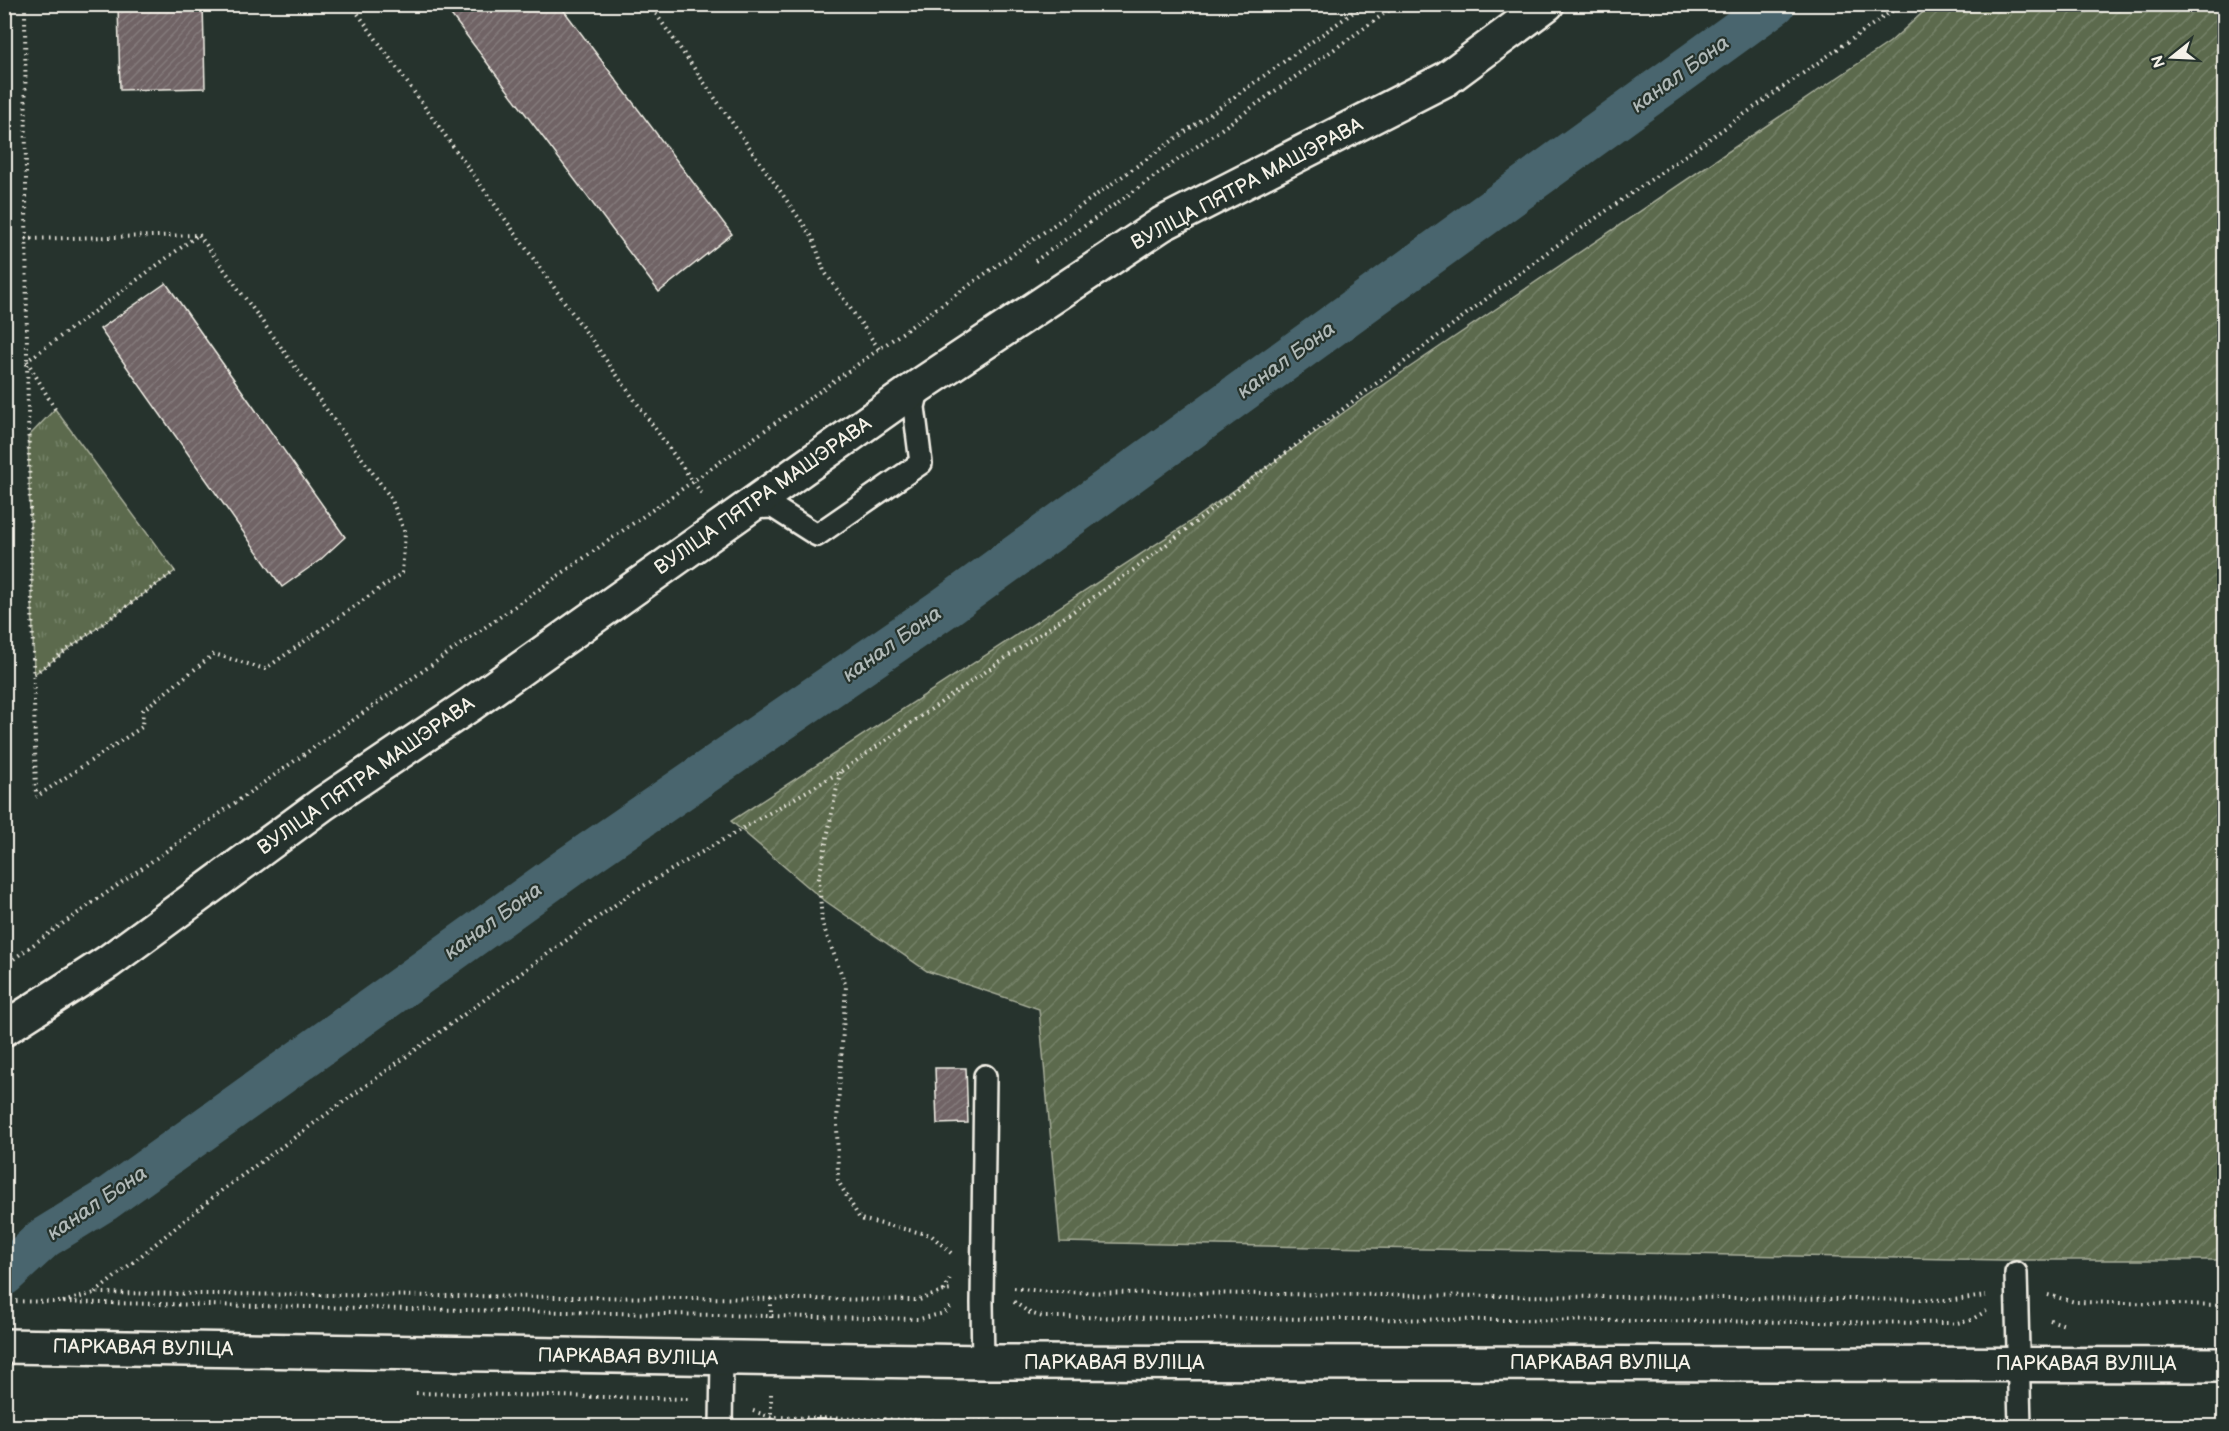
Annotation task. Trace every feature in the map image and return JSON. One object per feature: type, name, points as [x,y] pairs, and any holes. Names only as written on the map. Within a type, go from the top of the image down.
[{"type":"street","name":"ВУЛІЦА ПЯТРА МАШЭРАВА","points":[[4,1029],[108,962],[324,803],[471,704],[919,386],[1162,224],[1446,79],[1547,4]]},
{"type":"street","name":"ПАРКАВАЯ ВУЛІЦА","points":[[8,1346],[983,1362],[2224,1365]]},
{"type":"lane","points":[[735,516],[773,507],[817,535],[921,464],[914,407],[919,386]]},
{"type":"lane","points":[[983,1362],[985,1076]]},
{"type":"lane","points":[[2016,1273],[2020,1426]]},
{"type":"lane","points":[[721,1426],[722,1359]]},
{"type":"path","points":[[25,4],[25,239],[36,797],[142,727],[143,710],[214,654],[265,669],[402,573],[405,533],[391,498],[199,235]]},
{"type":"path","points":[[351,4],[692,482],[735,516]]},
{"type":"path","points":[[649,4],[813,238],[824,271],[879,349]]},
{"type":"path","points":[[4,966],[692,482],[1365,4]]},
{"type":"path","points":[[95,1293],[222,1190],[633,892],[840,772],[1136,568],[1546,253],[1902,4]]},
{"type":"path","points":[[25,239],[199,235]]},
{"type":"path","points":[[27,361],[199,235]]},
{"type":"path","points":[[27,361],[56,409]]},
{"type":"path","points":[[34,674],[175,571]]},
{"type":"path","points":[[840,772],[819,878],[822,923],[846,986],[837,1120],[837,1181],[860,1219],[931,1235],[958,1261]]},
{"type":"path","points":[[944,1291],[954,1271]]},
{"type":"path","points":[[4,1301],[59,1304],[920,1319],[944,1313],[954,1304],[1020,1287],[1048,1293],[1942,1300],[1977,1296],[2017,1303],[2040,1311],[2052,1323],[2073,1327]]},
{"type":"path","points":[[59,1304],[95,1293],[919,1300],[944,1291],[1014,1301],[1030,1314],[1043,1317],[1957,1323],[1971,1320],[1983,1311],[2048,1295],[2075,1302],[2224,1305]]},
{"type":"path","points":[[413,1393],[721,1399],[771,1417],[1010,1424],[1983,1426],[2224,1424]]},
{"type":"green space","points":[[1931,5],[2224,5],[2224,1260],[2002,1260],[1060,1242],[1039,1009],[927,971],[821,898],[731,821],[1184,526],[1357,403],[1890,42]]},
{"type":"green space","points":[[55,409],[175,571],[34,674],[28,437]]},
{"type":"building","points":[[118,4],[203,4],[205,88],[120,90]]},
{"type":"building","points":[[443,4],[559,4],[732,234],[659,292]]},
{"type":"building","points":[[166,283],[345,537],[320,560],[282,587],[100,329]]},
{"type":"building","points":[[935,1068],[966,1068],[968,1123],[937,1124]]},
{"type":"waterway","name":"канал Бона","points":[[4,1275],[44,1238],[104,1201],[569,867],[947,606],[1775,4]]}]
